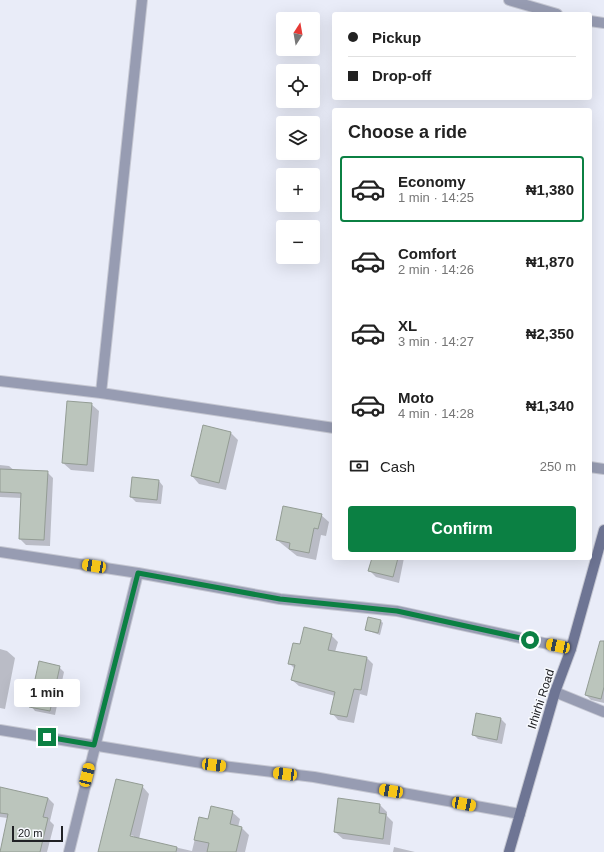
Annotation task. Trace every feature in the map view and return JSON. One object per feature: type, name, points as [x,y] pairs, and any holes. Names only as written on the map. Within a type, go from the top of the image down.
[{"type":"street","points":[[101,393],[142,0]]},
{"type":"street","points":[[508,0],[550,12]]},
{"type":"street","points":[[592,21],[604,23]]},
{"type":"street","points":[[0,381],[101,393],[332,428]]},
{"type":"street","points":[[592,467],[604,469]]},
{"type":"street","name":"Irhirhi Road","points":[[509,852],[555,692],[571,649],[604,530]]},
{"type":"street","points":[[0,552],[138,573],[280,599],[397,611],[571,649]]},
{"type":"street","points":[[68,852],[138,573]]},
{"type":"street","points":[[555,692],[604,712]]},
{"type":"street","points":[[0,730],[214,765],[314,777],[520,814]]},
{"type":"building","points":[[67,401],[92,403],[87,465],[62,463]]},
{"type":"building","points":[[203,425],[231,432],[219,483],[191,476]]},
{"type":"building","points":[[0,469],[48,471],[44,540],[19,539],[21,493],[0,492]]},
{"type":"building","points":[[132,477],[159,480],[157,500],[130,497]]},
{"type":"building","points":[[283,506],[322,514],[318,529],[314,528],[309,553],[289,549],[290,543],[276,540]]},
{"type":"building","points":[[371,560],[397,560],[393,577],[368,571]]},
{"type":"building","points":[[368,617],[381,620],[378,633],[365,630]]},
{"type":"building","points":[[304,627],[332,634],[328,650],[367,657],[361,690],[354,689],[347,717],[330,714],[335,692],[291,680],[295,665],[288,664],[293,643],[300,644]]},
{"type":"building","points":[[600,641],[604,641],[604,687],[601,699],[585,695]]},
{"type":"building","points":[[39,661],[60,666],[50,711],[29,707]]},
{"type":"building","points":[[476,713],[501,718],[497,740],[472,735]]},
{"type":"building","points":[[116,779],[143,785],[130,836],[177,847],[176,852],[98,852]]},
{"type":"building","points":[[0,787],[48,798],[43,817],[48,818],[40,852],[0,852],[8,814],[0,813]]},
{"type":"building","points":[[338,798],[380,804],[379,813],[386,814],[383,839],[334,832]]},
{"type":"building","points":[[211,806],[233,811],[230,824],[242,827],[236,852],[207,852],[209,843],[194,840],[199,817],[208,819]]},
{"type":"route","points":[[47,737],[94,745],[138,573],[280,599],[397,611],[530,640]]}]
